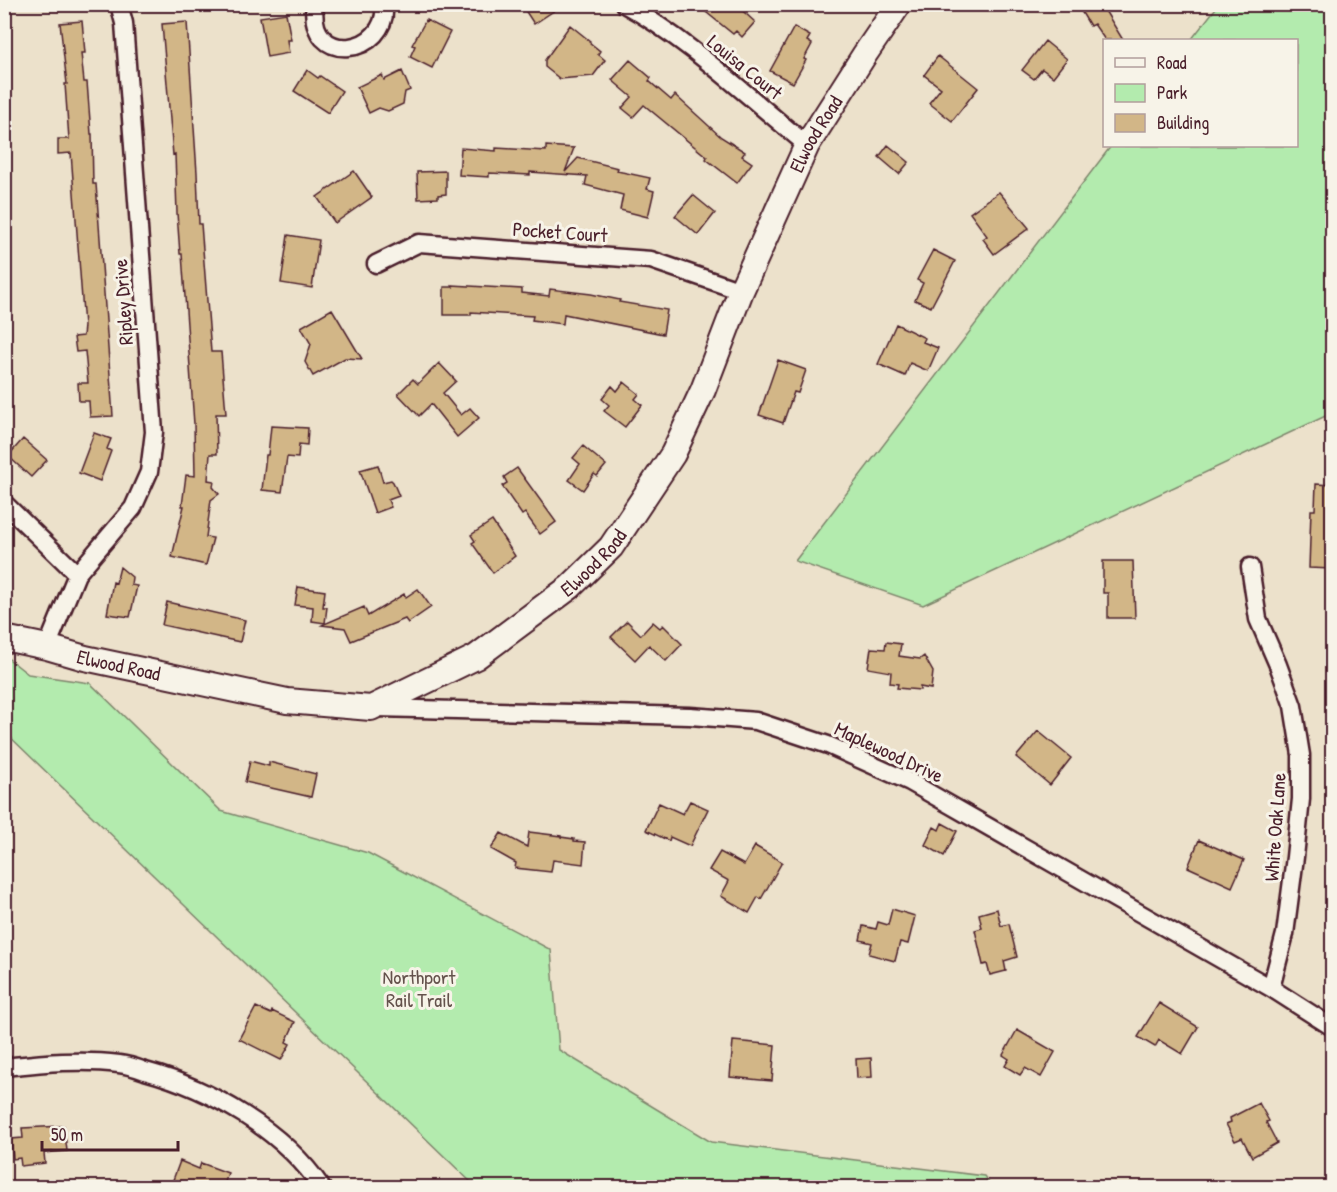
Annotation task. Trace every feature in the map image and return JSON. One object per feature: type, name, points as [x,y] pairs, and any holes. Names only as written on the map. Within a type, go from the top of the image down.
[{"type":"main road","name":"Elwood Road","points":[[4,638],[85,658],[287,701],[371,708],[476,657],[570,587],[611,547],[673,454],[703,390],[741,291],[807,145],[899,4]]},
{"type":"street","name":"Ripley Drive","points":[[47,647],[77,574],[133,508],[149,472],[154,432],[124,23],[119,4]]},
{"type":"street","points":[[315,4],[314,12],[320,34],[329,44],[340,48],[351,48],[366,42],[375,33],[383,19],[384,4]]},
{"type":"street","name":"Louisa Court","points":[[624,4],[680,41],[807,145]]},
{"type":"street","name":"Pocket Court","points":[[376,264],[419,243],[651,260],[741,291]]},
{"type":"street","points":[[4,504],[77,574]]},
{"type":"street","name":"White Oak Lane","points":[[1250,567],[1258,619],[1293,706],[1301,755],[1301,800],[1286,934],[1271,988]]},
{"type":"street","name":"Maplewood Drive","points":[[371,708],[690,716],[756,721],[828,745],[910,782],[1271,988],[1332,1027]]},
{"type":"street","points":[[4,1067],[82,1061],[121,1064],[173,1078],[228,1105],[276,1138],[315,1178],[321,1188]]},
{"type":"green space","points":[[1219,4],[1332,5],[1332,413],[923,605],[795,561],[1110,147],[1298,147],[1298,39],[1192,39]]},
{"type":"green space","name":"Northport Rail Trail","points":[[5,656],[28,674],[90,683],[221,811],[368,853],[551,950],[559,1050],[711,1142],[984,1176],[992,1187],[476,1187],[5,732]]},
{"type":"building","points":[[521,4],[564,4],[534,24]]},
{"type":"building","points":[[696,4],[735,4],[755,22],[742,37],[736,31],[733,34]]},
{"type":"building","points":[[1091,4],[1101,4],[1122,39],[1104,39],[1094,24],[1090,26],[1081,11]]},
{"type":"building","points":[[286,13],[291,40],[287,40],[289,53],[267,57],[260,17]]},
{"type":"building","points":[[426,20],[450,32],[432,68],[410,57],[415,46],[412,45]]},
{"type":"building","points":[[82,21],[85,53],[81,53],[84,82],[87,82],[92,134],[93,184],[96,184],[113,416],[90,417],[89,401],[79,401],[78,383],[88,383],[85,351],[76,352],[74,337],[83,336],[84,326],[71,153],[58,154],[58,139],[69,139],[65,84],[67,84],[60,23]]},
{"type":"building","points":[[187,22],[199,224],[201,224],[211,352],[221,352],[226,414],[216,414],[217,454],[210,454],[208,480],[214,481],[213,487],[219,494],[211,500],[206,537],[213,538],[206,565],[172,557],[184,506],[182,506],[186,475],[195,476],[194,424],[177,213],[175,154],[173,155],[162,24]]},
{"type":"building","points":[[570,25],[600,51],[598,54],[605,60],[593,76],[560,79],[545,67],[545,60]]},
{"type":"building","points":[[794,27],[810,36],[807,41],[812,44],[793,83],[770,71]]},
{"type":"building","points":[[1045,41],[1067,59],[1053,77],[1042,69],[1034,79],[1022,70]]},
{"type":"building","points":[[938,56],[978,88],[952,121],[929,103],[941,88],[924,75]]},
{"type":"building","points":[[630,60],[671,100],[675,95],[721,137],[745,152],[742,156],[752,163],[737,183],[644,105],[633,117],[622,108],[632,97],[612,80]]},
{"type":"building","points":[[307,70],[342,91],[328,113],[294,91]]},
{"type":"building","points":[[402,71],[410,90],[405,92],[403,104],[388,111],[379,108],[369,113],[357,87],[382,75],[384,80]]},
{"type":"building","points":[[888,145],[909,162],[899,174],[879,157]]},
{"type":"building","points":[[546,146],[574,148],[565,172],[578,158],[618,168],[617,171],[650,178],[647,189],[654,191],[648,217],[620,210],[623,195],[585,185],[587,176],[530,172],[530,175],[489,173],[489,177],[459,175],[461,148],[546,151]]},
{"type":"building","points":[[354,171],[372,197],[335,223],[317,197]]},
{"type":"building","points":[[446,171],[446,194],[438,195],[438,198],[418,199],[417,172]]},
{"type":"building","points":[[999,192],[1029,228],[994,254],[983,239],[987,236],[970,213]]},
{"type":"building","points":[[693,195],[715,213],[698,235],[675,216]]},
{"type":"building","points":[[288,235],[319,240],[312,288],[281,283]]},
{"type":"building","points":[[933,250],[955,261],[931,307],[915,300],[923,283],[917,280]]},
{"type":"building","points":[[452,285],[522,289],[522,293],[549,296],[550,289],[591,294],[620,300],[619,302],[667,310],[663,334],[564,314],[563,324],[532,320],[533,316],[471,312],[471,315],[444,315],[444,287],[453,287]]},
{"type":"building","points":[[332,309],[362,359],[345,358],[313,376],[305,362],[311,344],[301,327]]},
{"type":"building","points":[[896,324],[925,338],[923,342],[938,348],[928,371],[910,363],[905,376],[878,364]]},
{"type":"building","points":[[778,360],[806,370],[798,393],[794,392],[783,423],[759,415]]},
{"type":"building","points":[[439,363],[456,381],[443,393],[461,415],[470,408],[479,418],[457,437],[431,404],[419,416],[398,394],[413,379],[418,384]]},
{"type":"building","points":[[624,382],[639,394],[635,399],[642,405],[625,427],[604,411],[609,405],[602,399],[612,386],[617,391]]},
{"type":"building","points":[[271,426],[308,428],[307,445],[299,444],[298,458],[287,457],[282,492],[262,490]]},
{"type":"building","points":[[94,433],[111,439],[107,449],[111,451],[100,481],[79,473]]},
{"type":"building","points":[[23,439],[47,460],[31,477],[8,456]]},
{"type":"building","points":[[583,446],[606,465],[597,476],[594,474],[583,490],[569,480],[580,464],[573,458]]},
{"type":"building","points":[[378,465],[383,482],[391,480],[399,496],[388,500],[391,507],[375,513],[360,470]]},
{"type":"building","points":[[517,468],[556,522],[540,534],[525,513],[522,515],[502,486],[507,483],[504,477]]},
{"type":"building","points":[[1316,484],[1332,485],[1332,569],[1309,568],[1311,510],[1315,510]]},
{"type":"building","points":[[492,521],[515,556],[493,573],[472,543],[475,541],[471,535]]},
{"type":"building","points":[[1103,561],[1133,561],[1135,618],[1108,618],[1108,593],[1103,593]]},
{"type":"building","points":[[120,567],[132,577],[131,585],[137,586],[130,617],[107,614],[113,582],[116,583]]},
{"type":"building","points":[[298,587],[325,591],[323,607],[327,607],[325,623],[312,621],[313,607],[295,605]]},
{"type":"building","points":[[418,589],[431,607],[408,623],[405,619],[351,641],[345,628],[322,625],[364,607],[368,616],[404,594],[406,597]]},
{"type":"building","points":[[167,602],[245,620],[240,642],[162,625]]},
{"type":"building","points":[[627,621],[641,635],[653,622],[660,628],[663,625],[682,644],[666,661],[649,645],[635,660],[611,637]]},
{"type":"building","points":[[886,642],[901,644],[899,656],[920,659],[924,656],[933,672],[931,689],[897,688],[898,684],[890,683],[891,672],[868,668],[871,648],[885,649]]},
{"type":"building","points":[[1038,731],[1071,758],[1050,785],[1016,757]]},
{"type":"building","points":[[250,761],[269,766],[269,762],[316,774],[311,797],[245,782]]},
{"type":"building","points":[[690,801],[708,809],[690,846],[670,837],[669,841],[646,830],[659,803],[683,814]]},
{"type":"building","points":[[942,823],[957,831],[944,856],[925,845],[934,827],[939,830]]},
{"type":"building","points":[[529,832],[585,842],[583,864],[553,860],[551,872],[515,868],[516,863],[491,849],[501,833],[527,847]]},
{"type":"building","points":[[1199,840],[1244,860],[1232,887],[1188,867]]},
{"type":"building","points":[[755,846],[782,862],[761,899],[758,897],[749,913],[721,896],[729,881],[709,870],[720,852],[744,865]]},
{"type":"building","points":[[892,909],[915,916],[908,944],[900,942],[895,961],[869,954],[872,943],[860,940],[863,926],[876,929],[878,922],[888,925]]},
{"type":"building","points":[[997,909],[1001,926],[1009,924],[1017,957],[1004,961],[1006,971],[990,975],[987,964],[983,965],[975,930],[982,928],[979,914]]},
{"type":"building","points":[[1159,1003],[1198,1027],[1182,1054],[1159,1040],[1155,1047],[1138,1037]]},
{"type":"building","points":[[256,1007],[271,1014],[272,1011],[295,1022],[286,1042],[290,1044],[281,1060],[239,1039]]},
{"type":"building","points":[[1017,1030],[1055,1052],[1041,1077],[1025,1068],[1020,1075],[1005,1066],[1009,1059],[1003,1055]]},
{"type":"building","points":[[733,1041],[775,1045],[772,1081],[730,1077]]},
{"type":"building","points":[[871,1058],[872,1077],[857,1078],[856,1059]]},
{"type":"building","points":[[1259,1103],[1277,1143],[1252,1157],[1242,1138],[1235,1141],[1226,1124],[1231,1122],[1230,1118]]},
{"type":"building","points":[[64,1126],[67,1151],[44,1153],[45,1163],[21,1166],[20,1158],[13,1159],[11,1139],[23,1138],[22,1128]]},
{"type":"building","points":[[180,1161],[199,1169],[201,1163],[228,1173],[223,1188],[170,1188]]}]
